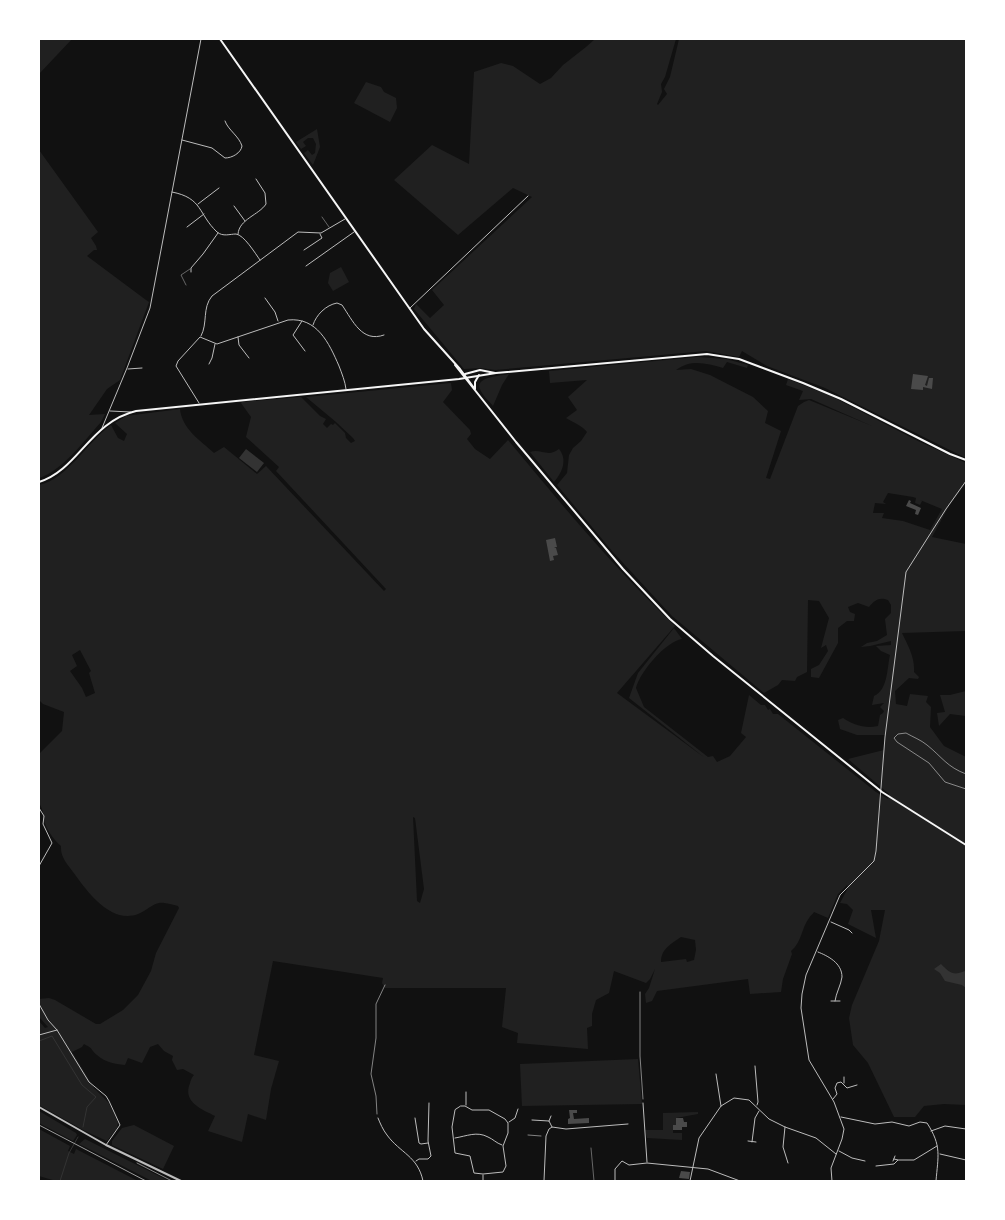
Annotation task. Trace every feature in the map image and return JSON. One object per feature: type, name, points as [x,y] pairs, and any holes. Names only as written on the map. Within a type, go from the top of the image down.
[{"type":"main road","points":[[220,39],[426,331],[623,569],[670,618],[713,656],[882,792],[966,845]]},
{"type":"main road","points":[[464,376],[707,354],[739,359],[841,399],[950,454],[966,460]]},
{"type":"main road","points":[[39,482],[53,476],[62,469],[102,428],[113,420],[132,412],[199,403],[456,378],[480,370],[496,373]]},
{"type":"main road","points":[[475,390],[475,382],[479,375]]},
{"type":"street","points":[[102,428],[150,308],[201,39]]},
{"type":"street","points":[[225,121],[233,130],[242,146],[241,150],[235,155],[226,158]]},
{"type":"street","points":[[182,140],[212,148],[226,158]]},
{"type":"street","points":[[226,158],[226,163]]},
{"type":"street","points":[[238,235],[240,227],[262,210],[266,204],[266,196],[257,180],[261,180]]},
{"type":"street","points":[[197,205],[219,188]]},
{"type":"street","points":[[172,192],[188,196],[218,232],[226,235],[238,235],[243,238],[260,260]]},
{"type":"street","points":[[409,308],[528,196]]},
{"type":"street","points":[[234,206],[245,222]]},
{"type":"street","points":[[187,227],[204,214]]},
{"type":"street","points":[[199,403],[176,366],[178,361],[200,337],[205,324],[206,307],[211,298],[298,232],[320,234],[347,218]]},
{"type":"street","points":[[190,224],[193,228]]},
{"type":"street","points":[[306,266],[356,231]]},
{"type":"street","points":[[191,272],[190,269],[218,232]]},
{"type":"street","points":[[304,250],[322,238],[320,234]]},
{"type":"street","points":[[265,298],[275,312],[279,322]]},
{"type":"street","points":[[268,301],[271,298]]},
{"type":"street","points":[[313,325],[317,316],[326,308],[337,303],[342,305],[365,335],[371,338],[381,338],[384,335]]},
{"type":"street","points":[[200,337],[215,344],[279,322],[302,321],[313,325],[327,340],[347,389]]},
{"type":"street","points":[[302,321],[294,335],[305,351]]},
{"type":"street","points":[[238,336],[240,345],[249,358]]},
{"type":"street","points":[[210,364],[215,344]]},
{"type":"street","points":[[127,368],[142,368]]},
{"type":"street","points":[[138,369],[139,374]]},
{"type":"street","points":[[110,411],[132,412]]},
{"type":"street","points":[[832,1181],[830,1168],[843,1134],[843,1125],[832,1099],[809,1060],[802,1008],[805,980],[840,895],[874,861],[890,693],[906,572],[966,481]]},
{"type":"street","points":[[39,808],[44,816],[43,824],[52,842],[39,866]]},
{"type":"street","points":[[830,922],[852,933]]},
{"type":"street","points":[[817,952],[830,958],[841,972],[842,979],[836,1001]]},
{"type":"street","points":[[831,1001],[840,1001]]},
{"type":"street","points":[[39,1004],[89,1082],[106,1096],[120,1124],[120,1128],[106,1145]]},
{"type":"street","points":[[39,1035],[57,1030]]},
{"type":"street","points":[[755,1066],[758,1102],[756,1106]]},
{"type":"street","points":[[716,1074],[721,1106]]},
{"type":"street","points":[[844,1077],[844,1084]]},
{"type":"street","points":[[832,1099],[837,1094],[836,1084],[841,1082],[847,1088],[857,1085]]},
{"type":"street","points":[[851,1083],[852,1087]]},
{"type":"street","points":[[465,1106],[467,1101],[466,1092]]},
{"type":"street","points":[[690,1181],[699,1138],[721,1106],[728,1100],[739,1098],[749,1100],[768,1119],[816,1138],[836,1154]]},
{"type":"street","points":[[416,1162],[419,1159],[428,1159],[430,1157],[428,1143],[429,1103]]},
{"type":"street","points":[[643,1103],[647,1162]]},
{"type":"street","points":[[459,1106],[465,1106],[472,1110],[489,1110],[505,1119],[508,1123],[508,1133],[503,1146],[506,1166],[503,1172],[474,1173],[470,1156],[455,1153],[455,1138],[452,1126],[455,1110],[459,1106]]},
{"type":"street","points":[[39,1107],[106,1145],[181,1181]]},
{"type":"street","points":[[508,1123],[515,1118],[518,1109]]},
{"type":"street","points":[[752,1142],[755,1118],[760,1111]]},
{"type":"street","points":[[535,1120],[536,1116]]},
{"type":"street","points":[[551,1116],[549,1121],[552,1127]]},
{"type":"street","points":[[378,1118],[387,1136],[416,1162],[423,1181]]},
{"type":"street","points":[[415,1118],[419,1143],[428,1143]]},
{"type":"street","points":[[840,1118],[875,1124],[889,1122],[909,1126],[923,1122],[927,1123],[938,1146],[936,1181]]},
{"type":"street","points":[[532,1120],[549,1121]]},
{"type":"street","points":[[544,1181],[546,1136],[547,1131],[552,1127],[566,1129],[628,1124]]},
{"type":"street","points":[[931,1131],[945,1126],[966,1129]]},
{"type":"street","points":[[785,1127],[783,1147],[788,1163]]},
{"type":"street","points":[[455,1138],[482,1134],[503,1146]]},
{"type":"street","points":[[748,1141],[756,1142]]},
{"type":"street","points":[[895,1156],[894,1160],[914,1160],[938,1146]]},
{"type":"street","points":[[838,1150],[852,1158],[865,1161]]},
{"type":"street","points":[[939,1154],[966,1160]]},
{"type":"street","points":[[615,1181],[615,1169],[625,1159]]},
{"type":"street","points":[[876,1166],[894,1164],[898,1160]]},
{"type":"street","points":[[622,1161],[629,1165],[647,1162],[713,1170],[740,1181]]},
{"type":"street","points":[[503,1172],[506,1176]]},
{"type":"street","points":[[483,1174],[483,1181]]},
{"type":"lane","points":[[322,217],[330,228]]},
{"type":"lane","points":[[186,285],[181,275],[190,269]]},
{"type":"lane","points":[[592,1148],[594,1181]]},
{"type":"path","points":[[966,774],[941,760],[927,746],[906,733],[898,734],[894,738],[897,742],[929,763],[945,782],[966,789]]},
{"type":"path","points":[[378,1118],[371,1074],[376,1038],[376,1004],[386,985]]},
{"type":"path","points":[[640,992],[640,1056],[643,1103]]},
{"type":"path","points":[[528,1135],[546,1136]]},
{"type":"shaded area","points":[[39,39],[72,39],[39,74]]},
{"type":"shaded area","points":[[595,39],[676,39],[665,77],[661,84],[662,92],[658,105],[667,94],[664,89],[670,77],[679,39],[966,39],[966,458],[825,388],[767,366],[742,351],[739,357],[706,351],[495,370],[481,368],[464,369],[414,309],[416,304],[430,318],[444,305],[432,290],[532,197],[513,188],[458,235],[394,180],[432,145],[469,164],[474,72],[501,63],[513,66],[540,84],[551,78],[563,65]]},
{"type":"shaded area","points":[[366,82],[381,87],[384,92],[396,98],[397,108],[390,122],[354,103]]},
{"type":"shaded area","points":[[317,129],[320,147],[313,165],[304,153],[308,150],[312,155],[315,153],[316,144],[313,138],[308,138],[303,142],[306,146],[301,149],[296,142]]},
{"type":"shaded area","points":[[39,150],[98,232],[91,238],[97,250],[94,250],[87,256],[149,302],[120,380],[107,389],[89,415],[105,414],[101,422],[81,446],[64,462],[47,475],[39,478]]},
{"type":"shaded area","points":[[341,267],[349,282],[333,291],[328,283],[330,273]]},
{"type":"shaded area","points":[[698,357],[726,359],[748,365],[747,368],[727,362],[723,368],[693,363],[676,370],[691,369],[710,375],[753,397],[768,411],[765,423],[781,431],[766,478],[770,479],[798,406],[804,402],[809,400],[872,426],[811,399],[799,400],[803,391],[786,385],[788,379],[831,396],[918,441],[966,463],[966,483],[949,506],[932,537],[966,544],[966,631],[902,633],[912,656],[914,672],[919,677],[918,679],[909,678],[895,691],[896,704],[907,706],[910,694],[928,696],[926,702],[931,707],[930,727],[944,746],[966,757],[966,1105],[944,1104],[924,1106],[915,1117],[894,1117],[868,1063],[853,1045],[849,1018],[852,1005],[879,941],[885,910],[871,910],[876,938],[848,924],[853,910],[847,904],[840,903],[848,888],[847,885],[838,894],[828,918],[814,912],[809,917],[797,944],[791,951],[792,954],[783,979],[781,992],[750,994],[748,979],[657,991],[652,1001],[646,1003],[645,994],[655,969],[646,983],[614,971],[609,993],[596,1000],[592,1014],[592,1026],[587,1028],[588,1049],[517,1043],[518,1033],[502,1027],[506,988],[385,988],[382,983],[383,978],[273,961],[254,1055],[279,1061],[271,1089],[266,1120],[248,1114],[242,1142],[208,1131],[215,1116],[196,1105],[189,1097],[189,1086],[194,1075],[183,1069],[177,1070],[172,1060],[173,1056],[164,1051],[158,1044],[150,1047],[142,1063],[128,1058],[125,1065],[103,1059],[84,1044],[72,1052],[94,1088],[109,1103],[118,1123],[117,1128],[107,1141],[39,1105],[39,1021],[45,1028],[48,1027],[39,1017],[39,999],[49,998],[55,1000],[96,1024],[100,1024],[123,1010],[138,995],[151,971],[156,953],[179,908],[178,906],[166,903],[159,903],[138,914],[128,916],[119,915],[102,906],[94,899],[66,862],[61,846],[52,837],[46,826],[39,803],[39,754],[62,731],[64,712],[43,704],[39,700],[39,485],[49,481],[68,468],[111,425],[118,438],[124,441],[127,434],[115,423],[126,416],[180,409],[181,416],[188,428],[214,453],[224,447],[257,474],[266,466],[384,591],[386,589],[276,471],[279,467],[246,437],[251,417],[241,403],[301,397],[320,416],[326,419],[323,424],[327,428],[335,423],[345,433],[346,438],[351,443],[355,441],[353,438],[306,397],[451,383],[452,390],[443,402],[470,430],[471,434],[467,439],[475,449],[490,459],[508,440],[609,559],[675,626],[617,693],[705,758],[629,698],[638,673],[674,628],[682,639],[675,641],[661,652],[638,681],[636,688],[644,707],[708,757],[713,756],[717,762],[730,756],[746,737],[741,733],[749,695],[761,705],[765,705],[773,714],[778,714],[876,792],[888,799],[889,794],[848,759],[884,750],[885,735],[857,735],[840,729],[838,720],[843,718],[860,726],[878,726],[880,715],[884,711],[880,707],[884,703],[872,705],[874,696],[879,693],[884,684],[890,655],[881,651],[876,646],[891,645],[891,641],[861,647],[887,635],[885,619],[891,613],[891,605],[888,600],[877,600],[869,607],[858,603],[848,607],[850,612],[855,614],[854,621],[847,621],[838,628],[838,643],[819,678],[811,677],[811,669],[819,665],[828,651],[826,645],[821,648],[829,618],[819,601],[808,600],[807,672],[797,677],[795,681],[782,680],[778,685],[764,693],[672,616],[612,551],[557,485],[567,473],[569,455],[587,432],[566,418],[577,410],[568,397],[587,380],[550,383],[549,371]],"holes":[[[888,493],[913,497],[916,498],[915,503],[920,505],[922,501],[920,500],[942,509],[930,530],[903,521],[882,518],[884,513],[873,513],[875,503],[886,504],[883,502]],[[80,650],[91,671],[89,673],[95,693],[86,697],[70,671],[77,666],[72,655]],[[413,817],[415,818],[424,889],[420,903],[417,901]],[[681,937],[695,940],[694,960],[687,962],[686,959],[661,962],[661,957],[670,945]]]},
{"type":"shaded area","points":[[509,374],[493,406],[480,389],[481,381]]},
{"type":"shaded area","points":[[246,449],[264,463],[257,472],[239,458]]},
{"type":"shaded area","points":[[559,449],[562,453],[563,466],[554,482],[530,452],[551,453]]},
{"type":"shaded area","points":[[966,691],[966,716],[950,714],[939,726],[937,713],[945,712],[940,695],[950,695]]},
{"type":"shaded area","points":[[941,964],[952,973],[965,971],[966,988],[962,985],[945,981],[940,973],[934,969]]},
{"type":"shaded area","points":[[638,1059],[642,1104],[522,1106],[520,1064]]},
{"type":"shaded area","points":[[39,1111],[76,1133],[77,1135],[73,1141],[39,1123]]},
{"type":"shaded area","points":[[698,1112],[698,1114],[676,1118],[676,1125],[673,1125],[673,1133],[682,1133],[682,1140],[647,1138],[645,1130],[663,1130],[663,1113]]},
{"type":"shaded area","points":[[134,1125],[174,1146],[163,1169],[112,1145],[112,1141],[122,1128]]},
{"type":"shaded area","points":[[39,1129],[70,1146],[68,1151],[74,1154],[76,1149],[138,1181],[56,1181],[39,1176]]},
{"type":"shaded area","points":[[85,1139],[169,1181],[152,1181],[79,1144]]},
{"type":"building","points":[[913,374],[928,376],[925,385],[927,386],[929,378],[933,378],[932,389],[923,387],[923,390],[911,389]]},
{"type":"building","points":[[909,500],[911,501],[910,503],[921,508],[918,515],[915,514],[916,510],[906,506]]},
{"type":"building","points":[[555,538],[557,547],[554,547],[558,555],[553,556],[554,560],[550,561],[546,540]]},
{"type":"building","points":[[569,1110],[577,1110],[577,1113],[573,1113],[574,1119],[589,1118],[589,1123],[568,1124],[568,1119],[570,1118]]},
{"type":"building","points":[[676,1118],[683,1118],[684,1122],[687,1122],[687,1127],[682,1127],[682,1130],[673,1130],[673,1125],[676,1125]]},
{"type":"building","points":[[681,1171],[690,1172],[689,1179],[679,1178]]},
{"type":"waterway","points":[[39,1041],[52,1036],[82,1085],[96,1097],[87,1107],[83,1127]]},
{"type":"waterway","points":[[60,1181],[69,1153],[78,1137]]},
{"type":"railway","points":[[39,1125],[146,1181]]}]
